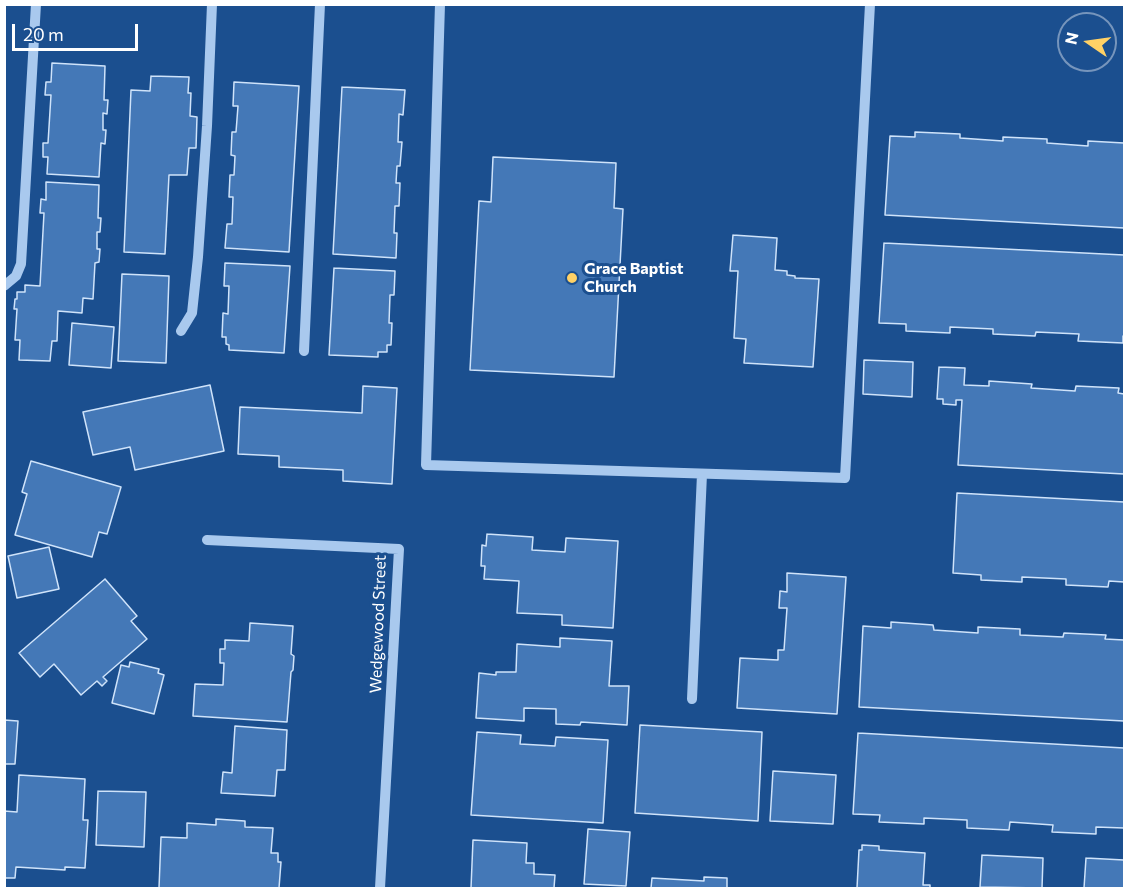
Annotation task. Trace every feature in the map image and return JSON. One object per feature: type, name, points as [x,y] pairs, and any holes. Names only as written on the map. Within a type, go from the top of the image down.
[{"type":"street","points":[[4,286],[16,276],[21,264],[36,4]]},
{"type":"street","points":[[181,331],[192,313],[198,257],[212,4]]},
{"type":"street","points":[[304,351],[320,4]]},
{"type":"street","points":[[440,4],[426,465],[845,478],[870,4]]},
{"type":"street","points":[[692,699],[702,474]]},
{"type":"street","name":"Wedgewood Street","points":[[207,540],[399,549],[380,888]]},
{"type":"building","points":[[52,63],[105,66],[104,100],[108,100],[107,114],[103,113],[103,130],[106,130],[105,144],[101,143],[99,177],[47,174],[48,157],[43,157],[43,143],[48,143],[51,95],[45,95],[46,82],[51,82]]},
{"type":"building","points":[[151,76],[189,77],[190,116],[197,117],[196,148],[189,148],[187,175],[169,175],[165,254],[124,252],[131,90],[150,91]]},
{"type":"building","points":[[234,82],[299,86],[289,252],[225,248],[227,224],[232,224],[233,197],[229,197],[230,175],[234,175],[235,156],[231,155],[232,132],[236,132],[238,106],[233,106]]},
{"type":"building","points":[[342,87],[405,90],[403,115],[399,114],[398,142],[402,142],[396,183],[400,183],[399,206],[395,206],[396,258],[333,254]]},
{"type":"building","points":[[915,132],[960,134],[960,138],[1003,141],[1003,137],[1047,139],[1047,143],[1088,146],[1088,141],[1124,143],[1124,228],[885,215],[890,136],[915,137]]},
{"type":"building","points":[[493,157],[616,163],[614,208],[623,209],[614,377],[470,370],[479,201],[491,202]]},
{"type":"building","points":[[46,182],[99,185],[98,218],[101,218],[100,232],[97,232],[97,249],[100,249],[99,262],[95,263],[93,299],[83,298],[82,313],[58,311],[57,341],[52,341],[50,361],[19,360],[20,340],[15,340],[17,309],[14,309],[15,299],[17,299],[17,292],[25,292],[25,285],[40,286],[44,213],[40,213],[41,199],[46,200]]},
{"type":"building","points":[[733,235],[777,238],[775,270],[787,271],[787,275],[795,276],[795,278],[819,279],[813,367],[744,363],[746,339],[734,338],[738,271],[730,271]]},
{"type":"building","points":[[884,243],[1124,255],[1123,343],[1078,341],[1079,334],[1036,332],[1035,336],[993,334],[993,329],[950,327],[950,333],[906,331],[906,324],[879,323]]},
{"type":"building","points":[[225,263],[290,266],[284,353],[229,350],[226,337],[222,337],[223,313],[228,314],[229,286],[224,286]]},
{"type":"building","points":[[334,268],[395,271],[394,295],[390,295],[391,345],[387,345],[387,352],[378,352],[378,357],[329,355]]},
{"type":"building","points":[[122,274],[169,276],[166,363],[118,361]]},
{"type":"building","points":[[72,323],[114,327],[111,368],[69,365]]},
{"type":"building","points":[[864,360],[913,362],[912,397],[863,394]]},
{"type":"building","points":[[939,367],[965,368],[964,385],[989,386],[989,381],[1032,384],[1031,388],[1075,391],[1076,386],[1119,388],[1118,393],[1124,394],[1124,474],[958,465],[962,400],[956,400],[956,405],[943,404],[943,399],[937,399]]},
{"type":"building","points":[[210,385],[224,451],[135,470],[130,447],[93,455],[83,412]]},
{"type":"building","points":[[363,386],[397,388],[392,484],[343,481],[343,470],[279,467],[279,456],[238,454],[240,407],[362,413]]},
{"type":"building","points":[[31,461],[121,487],[107,534],[99,532],[92,557],[15,535],[27,494],[22,492]]},
{"type":"building","points":[[957,493],[1124,502],[1124,582],[1109,581],[1108,587],[1066,585],[1066,579],[1022,577],[1022,582],[981,580],[981,575],[953,573]]},
{"type":"building","points":[[487,534],[533,537],[532,550],[565,552],[566,538],[618,541],[613,628],[562,625],[562,615],[517,613],[519,581],[484,579],[485,566],[481,566],[482,545],[486,546]]},
{"type":"building","points":[[49,547],[59,589],[17,598],[8,556]]},
{"type":"building","points":[[787,573],[846,577],[837,714],[737,708],[740,658],[778,660],[778,650],[784,650],[787,608],[779,608],[780,591],[787,592]]},
{"type":"building","points":[[105,579],[137,616],[131,621],[147,639],[103,677],[107,681],[102,686],[97,681],[81,695],[54,664],[40,677],[19,653]]},
{"type":"building","points":[[891,622],[933,625],[934,630],[978,633],[978,627],[1020,629],[1020,635],[1063,637],[1064,633],[1106,635],[1105,639],[1124,640],[1124,721],[859,707],[863,626],[891,628]]},
{"type":"building","points":[[250,623],[293,626],[291,654],[294,656],[287,722],[193,716],[195,684],[223,685],[224,663],[220,663],[220,649],[225,649],[225,640],[249,641]]},
{"type":"building","points":[[560,638],[612,641],[609,686],[629,686],[627,725],[581,722],[580,725],[556,724],[556,709],[524,708],[524,721],[476,718],[479,673],[496,675],[496,672],[516,672],[517,644],[560,647]]},
{"type":"building","points":[[130,662],[159,669],[158,673],[164,675],[154,714],[112,703],[121,665],[129,667]]},
{"type":"building","points":[[4,720],[18,721],[15,764],[4,764]]},
{"type":"building","points":[[640,725],[762,732],[758,821],[635,813]]},
{"type":"building","points":[[235,726],[287,730],[285,770],[277,770],[275,796],[221,793],[223,772],[232,773]]},
{"type":"building","points":[[477,732],[521,735],[520,744],[555,746],[556,737],[608,740],[603,823],[471,815]]},
{"type":"building","points":[[858,733],[1124,748],[1124,828],[1096,827],[1096,834],[1052,832],[1053,825],[1010,822],[1009,830],[967,828],[967,820],[924,818],[924,824],[879,822],[880,815],[853,814]]},
{"type":"building","points":[[773,771],[836,775],[833,824],[770,821]]},
{"type":"building","points":[[19,775],[85,779],[83,820],[88,820],[85,868],[65,867],[65,870],[16,867],[15,878],[4,878],[4,811],[17,812]]},
{"type":"building","points":[[98,791],[146,792],[144,847],[96,845]]},
{"type":"building","points":[[216,819],[245,821],[245,827],[273,828],[271,853],[278,853],[278,862],[281,862],[279,888],[159,888],[161,837],[187,838],[187,823],[216,825]]},
{"type":"building","points":[[588,829],[630,832],[626,886],[584,884]]},
{"type":"building","points":[[473,840],[527,843],[526,863],[534,863],[534,874],[555,875],[554,888],[471,888]]},
{"type":"building","points":[[862,845],[879,846],[879,850],[925,853],[923,885],[930,885],[930,888],[857,888],[859,850],[862,850]]},
{"type":"building","points":[[982,855],[1043,858],[1042,888],[980,887]]},
{"type":"building","points":[[1086,858],[1124,860],[1124,888],[1084,888]]},
{"type":"building","points":[[704,877],[727,878],[727,888],[651,888],[652,878],[704,881]]},
{"type":"place","name":"Grace Baptist Church","points":[[572,278]]}]
